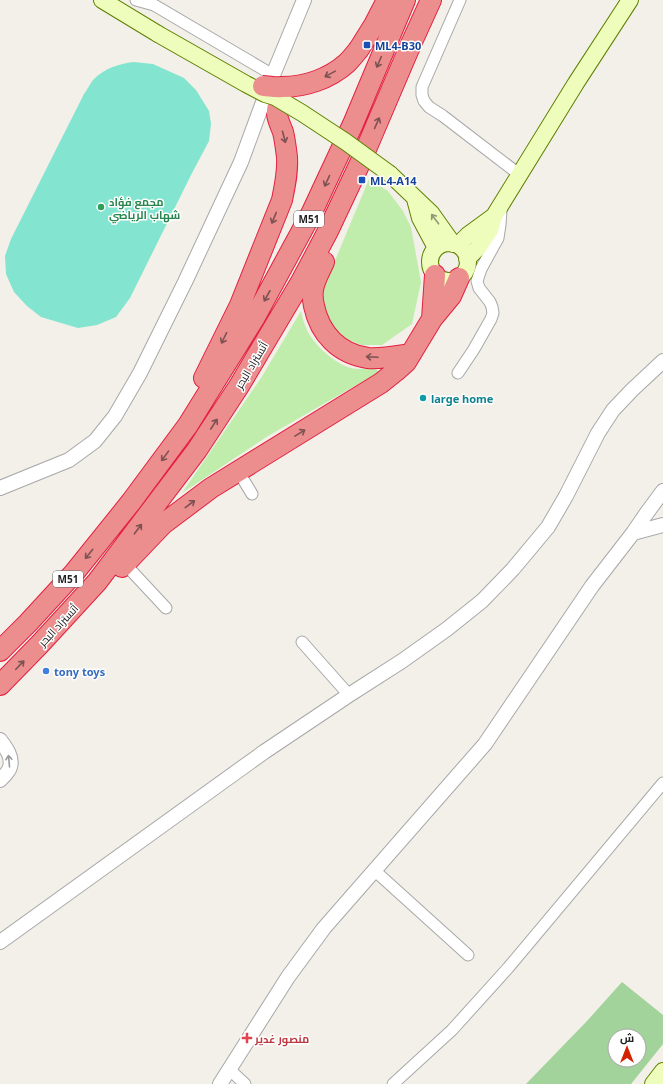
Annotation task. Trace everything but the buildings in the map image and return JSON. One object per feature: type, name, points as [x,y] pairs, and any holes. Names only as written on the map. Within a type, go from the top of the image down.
[{"type":"highway","points":[[188,425],[194,396],[240,305],[282,200],[286,181],[287,158],[283,133],[278,121],[278,107],[273,89],[299,86],[316,81],[333,73],[347,63],[359,49],[387,0]]},
{"type":"highway","name":"أتستراد البحر","points":[[0,651],[28,624],[74,573],[131,502],[188,425],[255,317],[312,212],[354,124],[405,0]]},
{"type":"highway","name":"أتستراد البحر","points":[[0,685],[97,582],[197,450],[239,386],[302,280],[328,231],[431,0]]},
{"type":"highway","points":[[344,197],[348,204],[348,210],[330,246],[316,279],[313,291],[318,320],[332,341],[355,355],[369,358],[385,358],[411,354]]},
{"type":"highway","points":[[432,319],[435,275]]},
{"type":"highway","points":[[97,582],[113,575],[163,524],[212,488],[381,383],[396,371],[406,362],[432,319],[451,296],[459,278]]},
{"type":"main road","points":[[102,0],[273,89],[390,174],[432,214],[455,244],[463,250],[467,259],[464,274],[453,280],[447,281],[440,279],[431,270],[430,264],[430,258],[436,248],[446,243],[455,244],[497,211]]},
{"type":"main road","points":[[118,0],[159,29]]},
{"type":"main road","points":[[467,259],[478,248],[490,230],[497,211],[576,83],[630,0]]},
{"type":"main road","points":[[414,197],[420,218],[436,248]]},
{"type":"main road","points":[[653,1084],[663,1071]]},
{"type":"street","points":[[136,0],[154,5],[273,89]]},
{"type":"street","points":[[0,488],[68,460],[81,452],[95,441],[115,416],[140,374],[241,162],[273,89],[304,0]]},
{"type":"street","points":[[460,0],[422,87],[424,101],[429,107],[520,175]]},
{"type":"street","points":[[458,373],[474,349],[493,313],[490,302],[479,288],[477,281],[481,269],[498,238],[500,225],[497,211]]},
{"type":"street","points":[[0,942],[264,752],[402,661],[447,629],[482,601],[513,569],[548,527],[566,496],[598,433],[613,410],[663,361]]},
{"type":"street","points":[[238,471],[252,494]]},
{"type":"street","points":[[220,1084],[288,977],[324,928],[485,744],[592,586],[663,491]]},
{"type":"street","points":[[633,533],[663,525]]},
{"type":"street","points":[[125,564],[166,608]]},
{"type":"street","points":[[302,642],[349,695]]},
{"type":"street","points":[[0,740],[10,756],[10,767],[0,780]]},
{"type":"street","points":[[393,1084],[452,1030],[508,968],[663,783]]},
{"type":"street","points":[[374,870],[468,955]]},
{"type":"street","points":[[230,1070],[245,1084]]},
{"type":"green space","name":"مجمع فؤاد شهاب الرياضي","points":[[134,62],[153,64],[184,78],[196,90],[209,111],[211,124],[209,141],[130,298],[116,317],[97,325],[78,328],[41,317],[27,306],[14,292],[6,274],[5,256],[11,239],[84,94],[93,80],[117,65]]},
{"type":"green space","points":[[369,179],[388,191],[403,211],[411,227],[421,282],[412,324],[382,345],[361,345],[344,338],[332,326],[324,312],[323,293],[329,275]]},
{"type":"green space","points":[[301,311],[305,325],[311,337],[320,348],[332,358],[345,366],[361,369],[374,367],[379,372],[268,436],[182,493],[261,378]]},
{"type":"green space","points":[[622,982],[663,1015],[663,1044],[647,1064],[647,1028],[607,1028],[607,1068],[644,1068],[631,1084],[526,1084],[587,1021]]},
{"type":"place","name":"ML4-B30","points":[[367,45]]},
{"type":"place","name":"ML4-A14","points":[[362,180]]},
{"type":"place","name":"مجمع فؤاد شهاب الرياضي","points":[[101,207]]},
{"type":"place","name":"large home","points":[[423,398]]},
{"type":"place","name":"tony toys","points":[[46,671]]},
{"type":"place","name":"منصور غدير","points":[[247,1038]]}]
